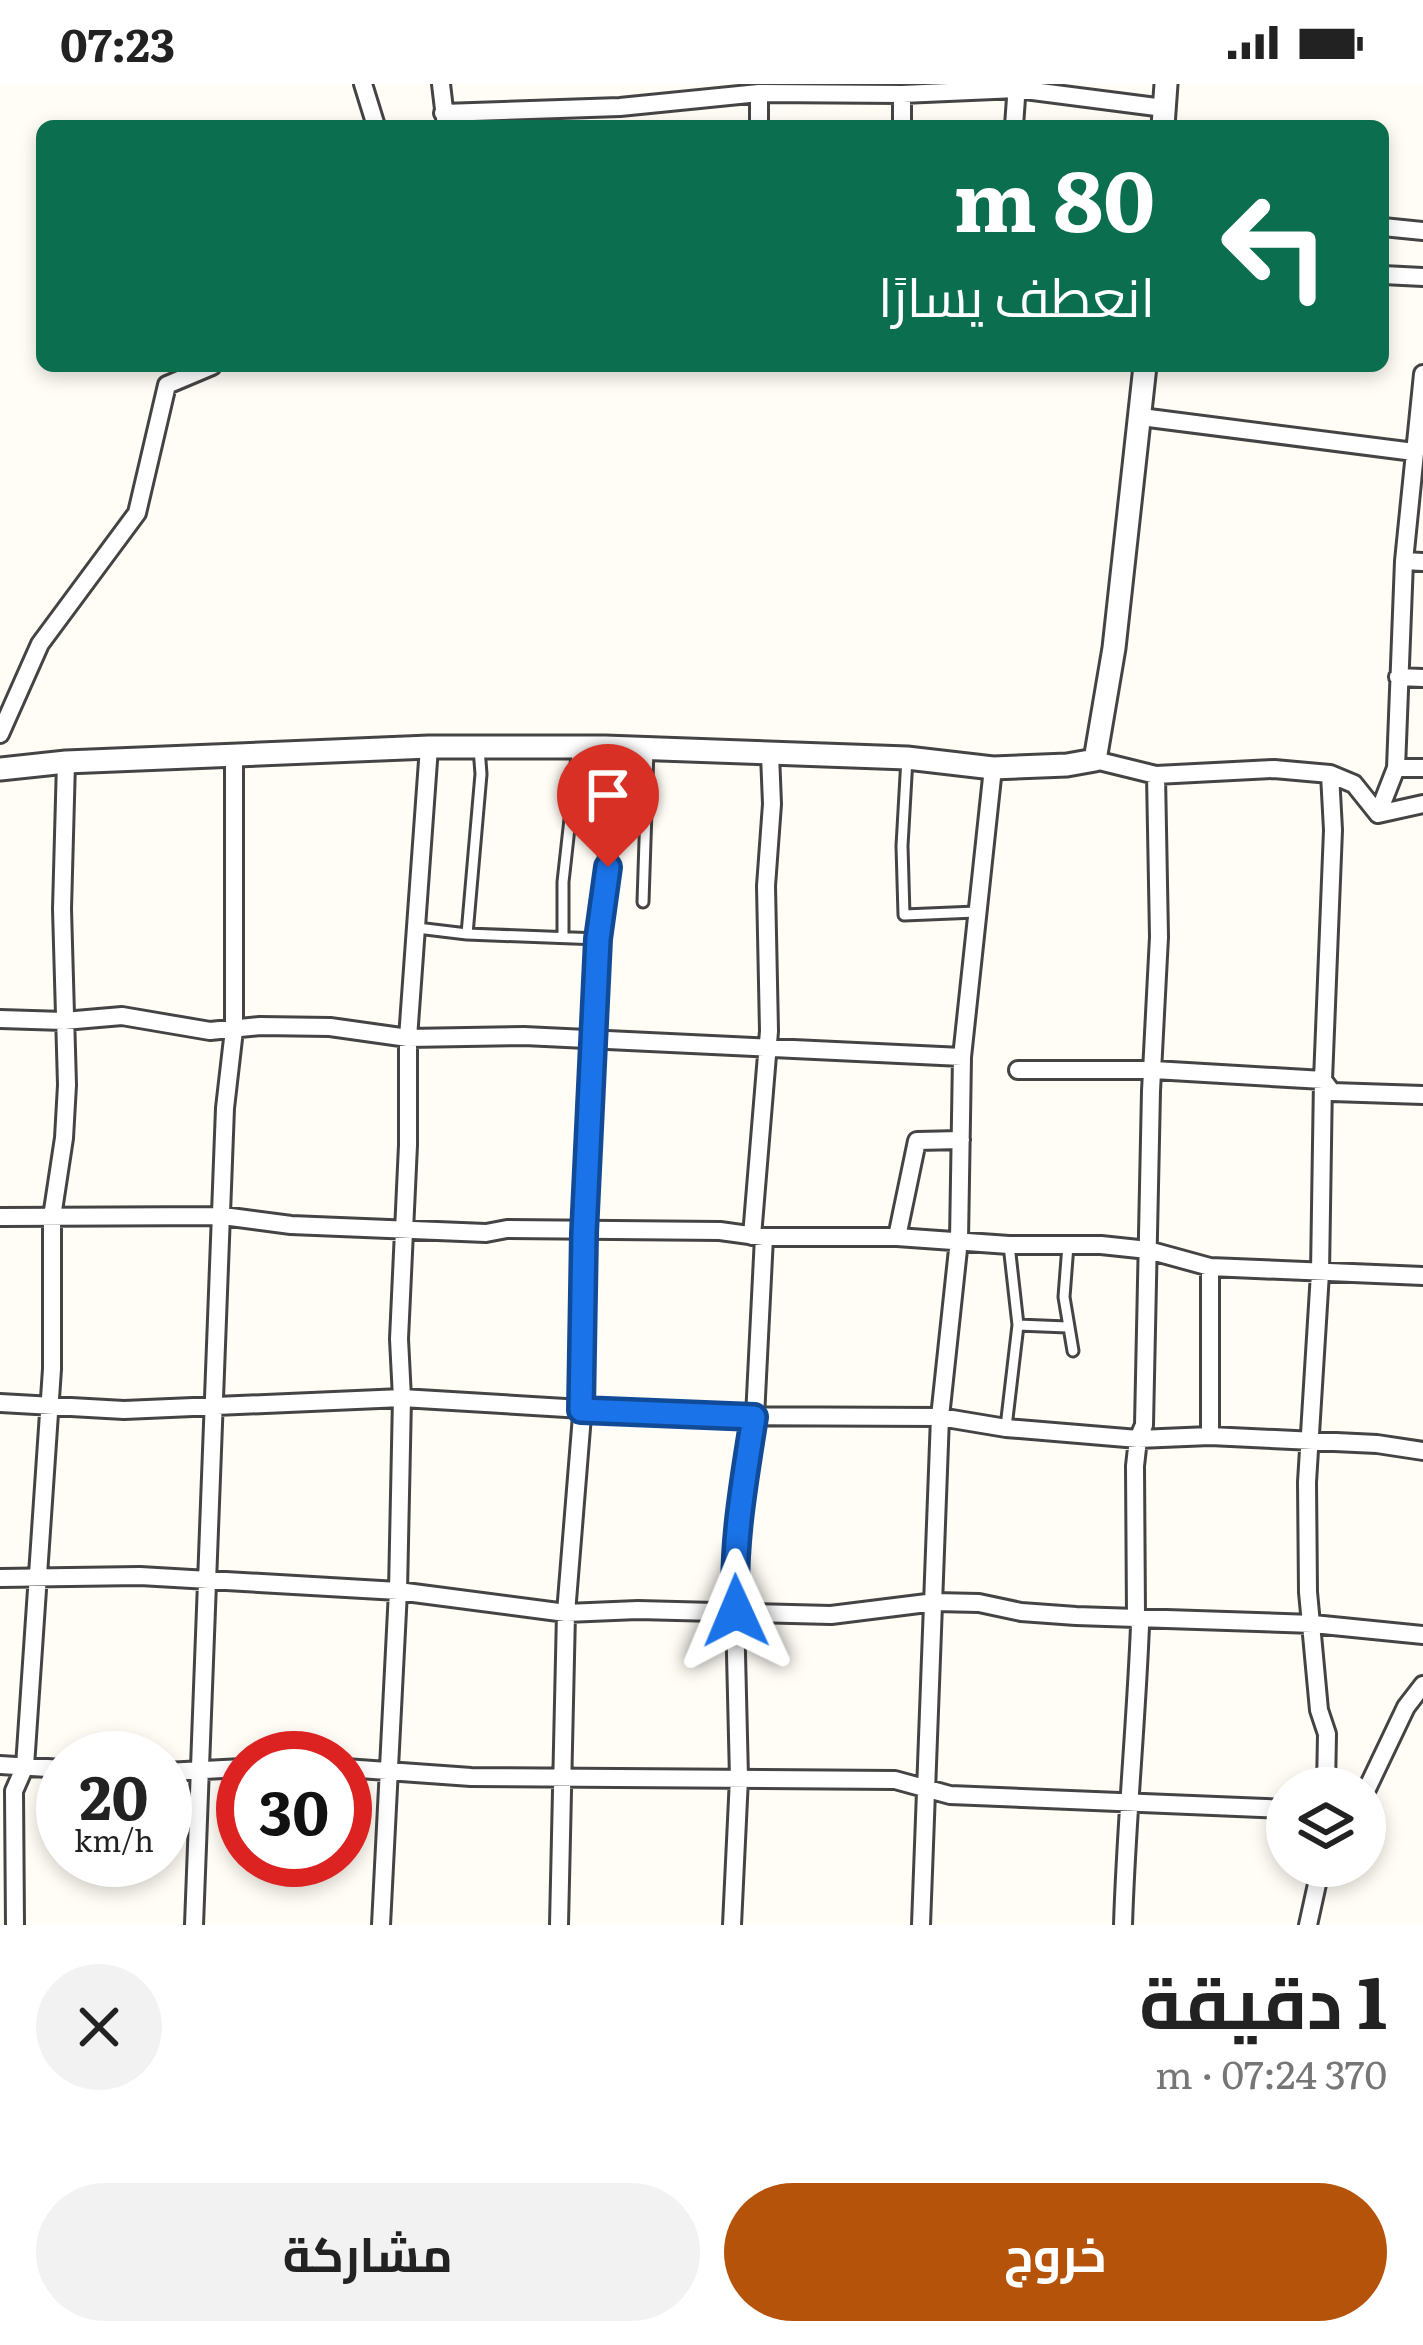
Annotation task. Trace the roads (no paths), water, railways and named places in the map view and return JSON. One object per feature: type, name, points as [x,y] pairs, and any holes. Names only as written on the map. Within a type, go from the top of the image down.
[{"type":"street","points":[[363,84],[374,120]]},
{"type":"street","points":[[441,84],[444,119],[508,118],[759,93],[902,94],[1017,87],[1163,117],[1166,84]]},
{"type":"street","points":[[1014,120],[1017,87]]},
{"type":"street","points":[[759,93],[759,120]]},
{"type":"street","points":[[902,94],[902,120]]},
{"type":"street","points":[[1389,227],[1423,230]]},
{"type":"street","points":[[1389,275],[1423,278]]},
{"type":"street","points":[[0,734],[40,644],[137,513],[167,385],[198,372]]},
{"type":"street","points":[[1095,760],[1114,648],[1145,372]]},
{"type":"street","points":[[1378,814],[1396,767],[1399,677],[1413,561],[1414,452],[1423,374]]},
{"type":"street","points":[[1141,417],[1414,452]]},
{"type":"street","points":[[1399,677],[1423,678]]},
{"type":"street","points":[[0,769],[66,762],[429,747],[648,748],[907,758],[993,768],[1095,760],[1156,775],[1274,769],[1330,774],[1354,784],[1378,814]]},
{"type":"street","points":[[381,1925],[398,1591],[408,1038],[429,747]]},
{"type":"street","points":[[559,1925],[566,1613],[581,1410],[598,939],[608,867],[605,747]]},
{"type":"street","points":[[194,1925],[225,1108],[234,1030],[234,754]]},
{"type":"street","points":[[732,1925],[739,1778],[734,1571],[754,1417],[767,1050],[770,754]]},
{"type":"street","points":[[15,1925],[14,1791],[25,1766],[49,1403],[52,1217],[64,1138],[66,762]]},
{"type":"street","points":[[1396,767],[1423,768]]},
{"type":"street","points":[[921,1925],[940,1417],[959,1240],[962,1057],[993,768]]},
{"type":"street","points":[[1326,1767],[1327,1734],[1313,1668],[1308,1592],[1334,830],[1330,774]]},
{"type":"street","points":[[1123,1925],[1126,1802],[1137,1716],[1140,1626],[1136,1616],[1138,1439],[1144,1426],[1159,937],[1156,775]]},
{"type":"street","points":[[1378,814],[1423,804]]},
{"type":"street","points":[[0,1019],[122,1016],[210,1031],[329,1027],[408,1038],[524,1036],[962,1057]]},
{"type":"street","points":[[1018,1070],[1154,1070],[1323,1080],[1332,1092],[1423,1095]]},
{"type":"street","points":[[897,1237],[916,1141],[961,1140]]},
{"type":"street","points":[[0,1216],[223,1216],[291,1225],[897,1237],[1148,1250],[1210,1267],[1423,1276]]},
{"type":"street","points":[[1210,1267],[1210,1436]]},
{"type":"street","points":[[0,1402],[124,1409],[402,1398],[754,1417],[940,1417],[1006,1429],[1138,1439],[1210,1436],[1378,1444],[1423,1451]]},
{"type":"street","points":[[0,1578],[140,1576],[398,1591],[566,1613],[830,1615],[935,1602],[979,1603],[1076,1616],[1313,1624],[1423,1635]]},
{"type":"street","points":[[1377,1767],[1406,1707],[1423,1684]]},
{"type":"street","points":[[0,1766],[36,1767]]},
{"type":"street","points":[[372,1769],[471,1777],[895,1780],[950,1795],[1266,1808]]},
{"type":"street","points":[[192,1771],[216,1770]]},
{"type":"street","points":[[1308,1925],[1316,1887]]},
{"type":"lane","points":[[562,937],[563,882],[578,747]]},
{"type":"lane","points":[[467,934],[480,790],[479,748]]},
{"type":"lane","points":[[643,902],[648,748]]},
{"type":"lane","points":[[907,758],[904,915],[976,912]]},
{"type":"lane","points":[[417,928],[598,939]]},
{"type":"lane","points":[[1006,1429],[1018,1325],[1009,1244]]},
{"type":"lane","points":[[1068,1245],[1064,1297],[1073,1351]]},
{"type":"lane","points":[[1018,1325],[1067,1327]]}]
